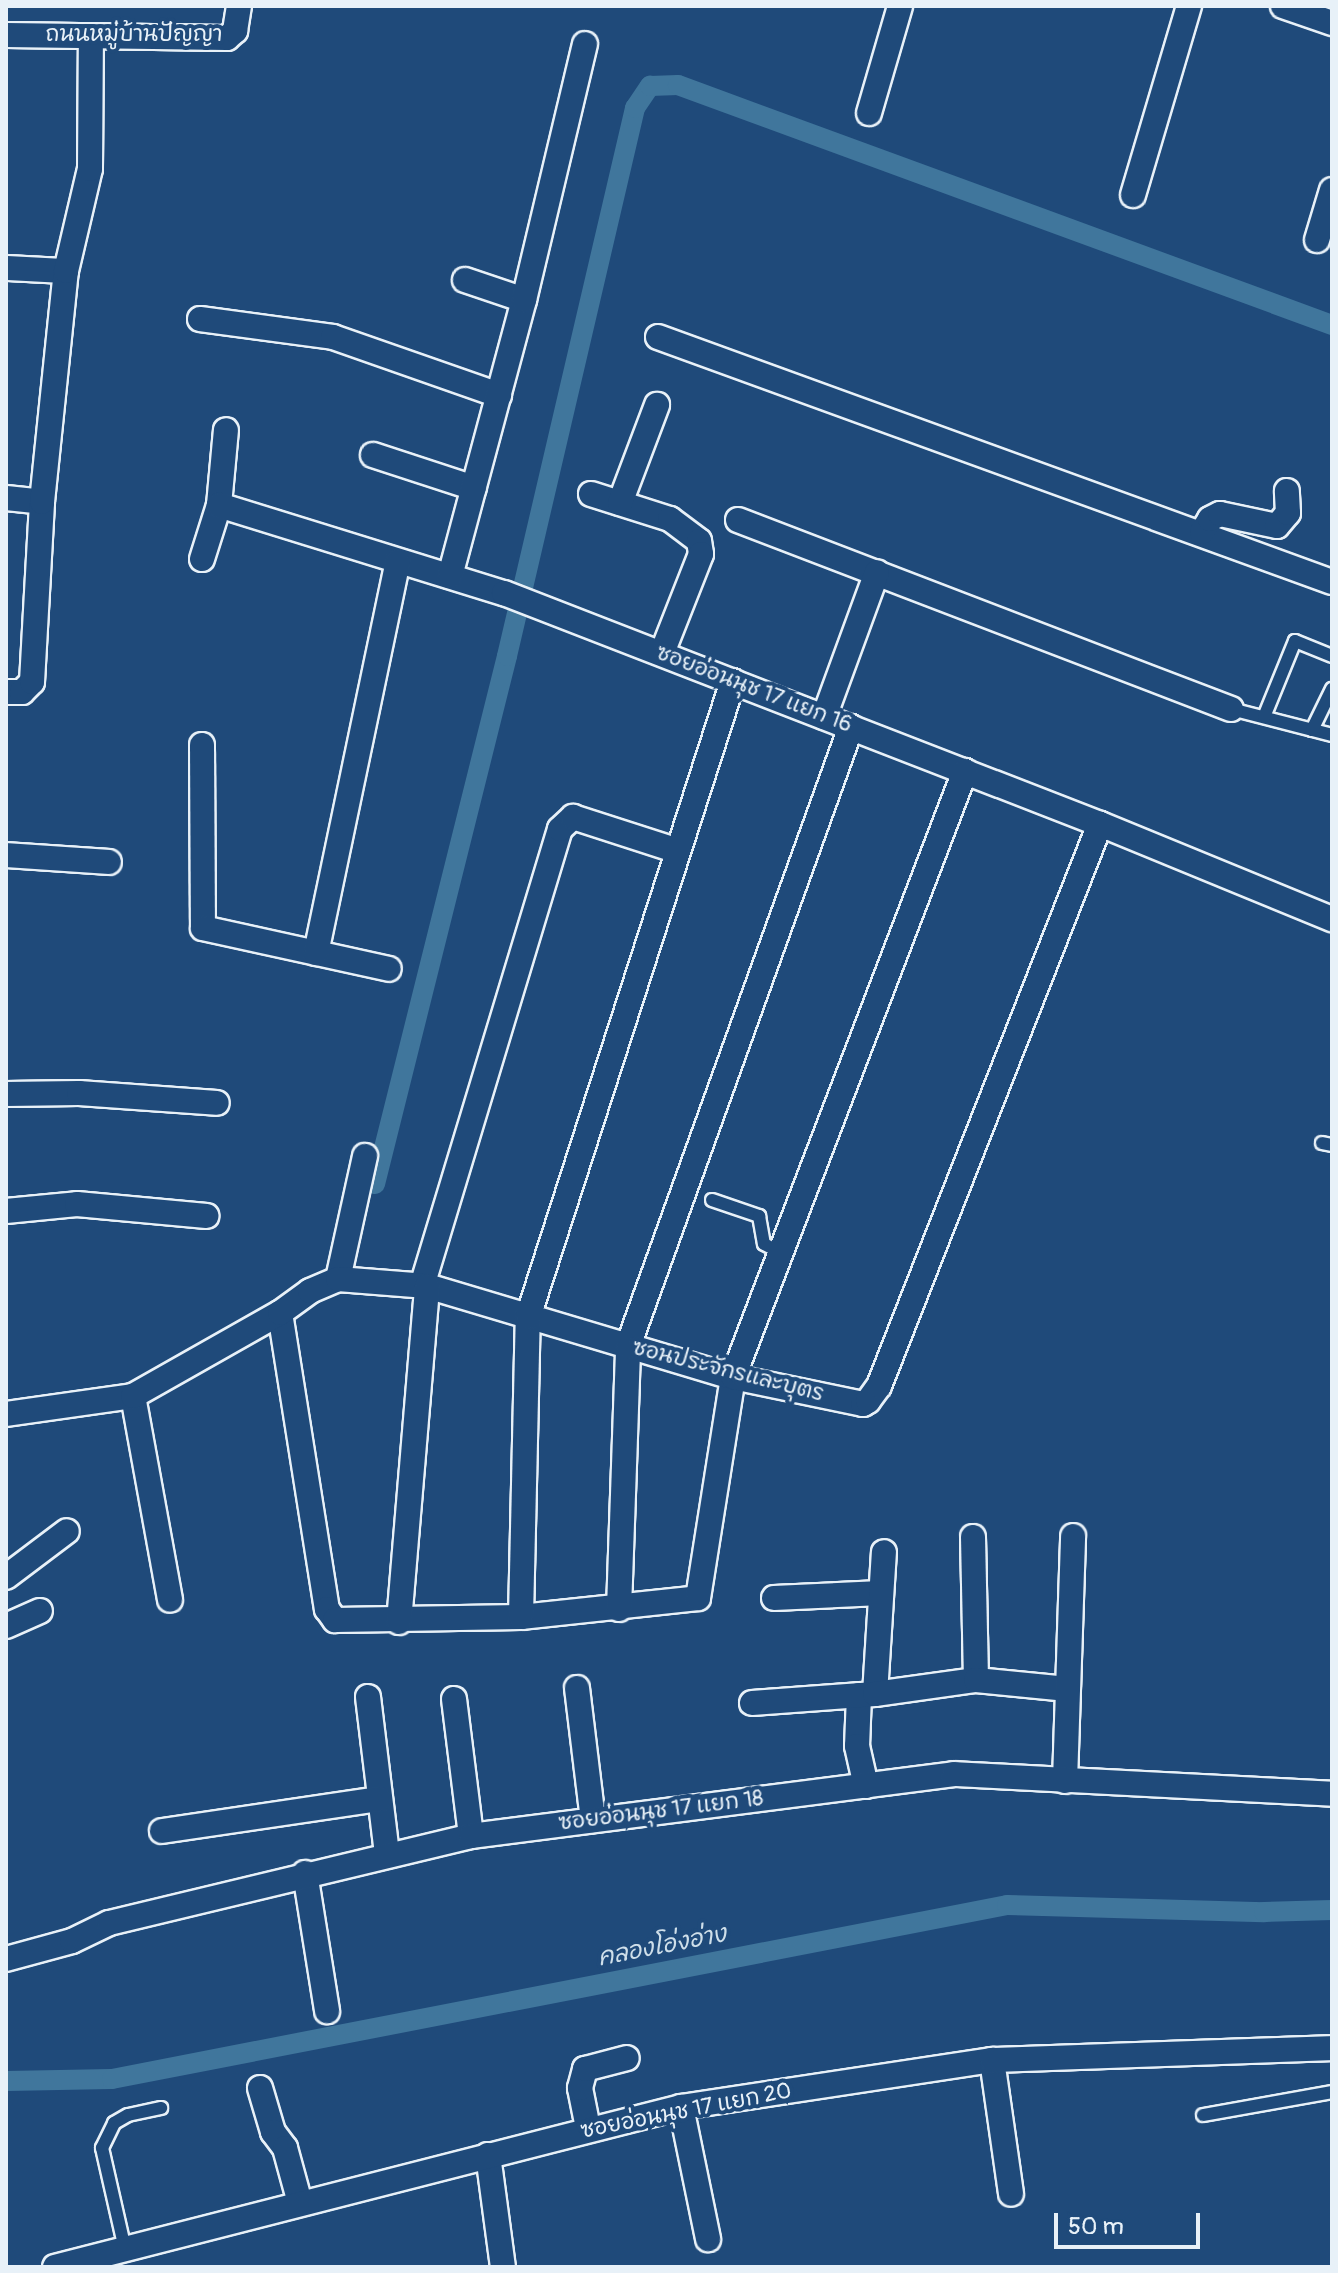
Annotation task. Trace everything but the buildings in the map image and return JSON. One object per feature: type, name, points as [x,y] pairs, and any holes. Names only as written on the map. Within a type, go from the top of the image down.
[{"type":"street","name":"ถนนหมู่บ้านปัญญา","points":[[6,35],[227,38],[235,31],[239,6]]},
{"type":"street","points":[[869,113],[900,6]]},
{"type":"street","points":[[1133,195],[1189,6]]},
{"type":"street","points":[[1283,6],[1332,23]]},
{"type":"street","points":[[6,692],[22,692],[32,682],[42,502],[66,271],[90,169],[91,36]]},
{"type":"street","points":[[450,576],[524,300],[585,44]]},
{"type":"street","points":[[1317,240],[1332,190]]},
{"type":"street","points":[[6,268],[66,271]]},
{"type":"street","points":[[465,280],[524,300]]},
{"type":"street","points":[[200,319],[333,337],[499,395]]},
{"type":"street","points":[[658,337],[947,444],[1202,532],[1332,582]]},
{"type":"street","points":[[620,503],[657,405]]},
{"type":"street","points":[[202,559],[219,505],[226,430]]},
{"type":"street","points":[[373,455],[474,488]]},
{"type":"street","points":[[1202,532],[1210,519],[1220,514],[1277,526],[1288,513],[1287,491]]},
{"type":"street","points":[[591,494],[670,519],[696,536],[701,546],[662,653]]},
{"type":"street","points":[[6,498],[42,502]]},
{"type":"street","name":"ซอยอ่อนนุช 17 แยก 16","points":[[219,505],[548,608],[1100,824],[1332,919]]},
{"type":"street","points":[[738,520],[1231,709]]},
{"type":"street","points":[[316,953],[398,561]]},
{"type":"street","points":[[824,717],[877,572]]},
{"type":"street","points":[[521,1617],[528,1317],[733,681]]},
{"type":"street","points":[[619,1609],[628,1346],[851,727]]},
{"type":"street","points":[[202,745],[203,928],[389,969]]},
{"type":"street","points":[[280,1313],[327,1609],[335,1620],[399,1622],[521,1617],[619,1609],[698,1598],[733,1377],[965,771]]},
{"type":"street","points":[[399,1622],[424,1286],[560,829],[573,817],[678,851]]},
{"type":"street","name":"ซอนประจักรและบุตร","points":[[6,1414],[133,1396],[280,1313],[310,1291],[338,1279],[381,1280],[424,1286],[733,1377],[863,1404],[876,1393],[1100,824]]},
{"type":"street","points":[[6,855],[109,862]]},
{"type":"street","points":[[6,1094],[79,1093],[217,1103]]},
{"type":"street","points":[[338,1279],[365,1156]]},
{"type":"street","points":[[6,1211],[77,1204],[206,1216]]},
{"type":"street","points":[[133,1396],[170,1600]]},
{"type":"street","points":[[6,1577],[67,1531]]},
{"type":"street","points":[[1065,1781],[1073,1536]]},
{"type":"street","points":[[973,1537],[976,1680]]},
{"type":"street","points":[[866,1786],[857,1746],[867,1694],[884,1552]]},
{"type":"street","points":[[774,1598],[881,1593]]},
{"type":"street","points":[[6,1626],[40,1611]]},
{"type":"street","points":[[752,1703],[867,1694],[976,1680],[1068,1689]]},
{"type":"street","points":[[577,1688],[593,1820]]},
{"type":"street","points":[[368,1697],[387,1855]]},
{"type":"street","points":[[454,1699],[471,1836]]},
{"type":"street","name":"ซอยอ่อนนุช 17 แยก 18","points":[[6,1959],[72,1941],[109,1923],[305,1873],[471,1836],[954,1774],[1332,1794]]},
{"type":"street","points":[[162,1831],[380,1799]]},
{"type":"street","points":[[305,1873],[327,2011]]},
{"type":"street","name":"ซอยอ่อนนุช 17 แยก 20","points":[[55,2267],[588,2128],[681,2107],[992,2060],[1332,2048]]},
{"type":"street","points":[[588,2128],[580,2088],[585,2069],[627,2058]]},
{"type":"street","points":[[992,2060],[1011,2194]]},
{"type":"street","points":[[260,2088],[273,2132],[285,2148],[300,2203]]},
{"type":"street","points":[[681,2107],[708,2239]]},
{"type":"street","points":[[488,2155],[503,2267]]},
{"type":"lane","points":[[1264,717],[1295,641],[1332,656]]},
{"type":"lane","points":[[1312,730],[1332,689]]},
{"type":"lane","points":[[1231,709],[1332,735]]},
{"type":"lane","points":[[712,1200],[759,1216],[764,1244],[780,1252]]},
{"type":"lane","points":[[1203,2115],[1332,2092]]},
{"type":"lane","points":[[125,2249],[102,2148],[114,2123],[128,2115],[161,2108]]},
{"type":"waterway","points":[[375,1184],[507,656],[635,108],[650,86],[678,85],[1332,325]]},
{"type":"waterway","name":"คลองโอ่งอ่าง","points":[[6,2081],[112,2079],[1007,1905],[1264,1912],[1332,1910]]}]
